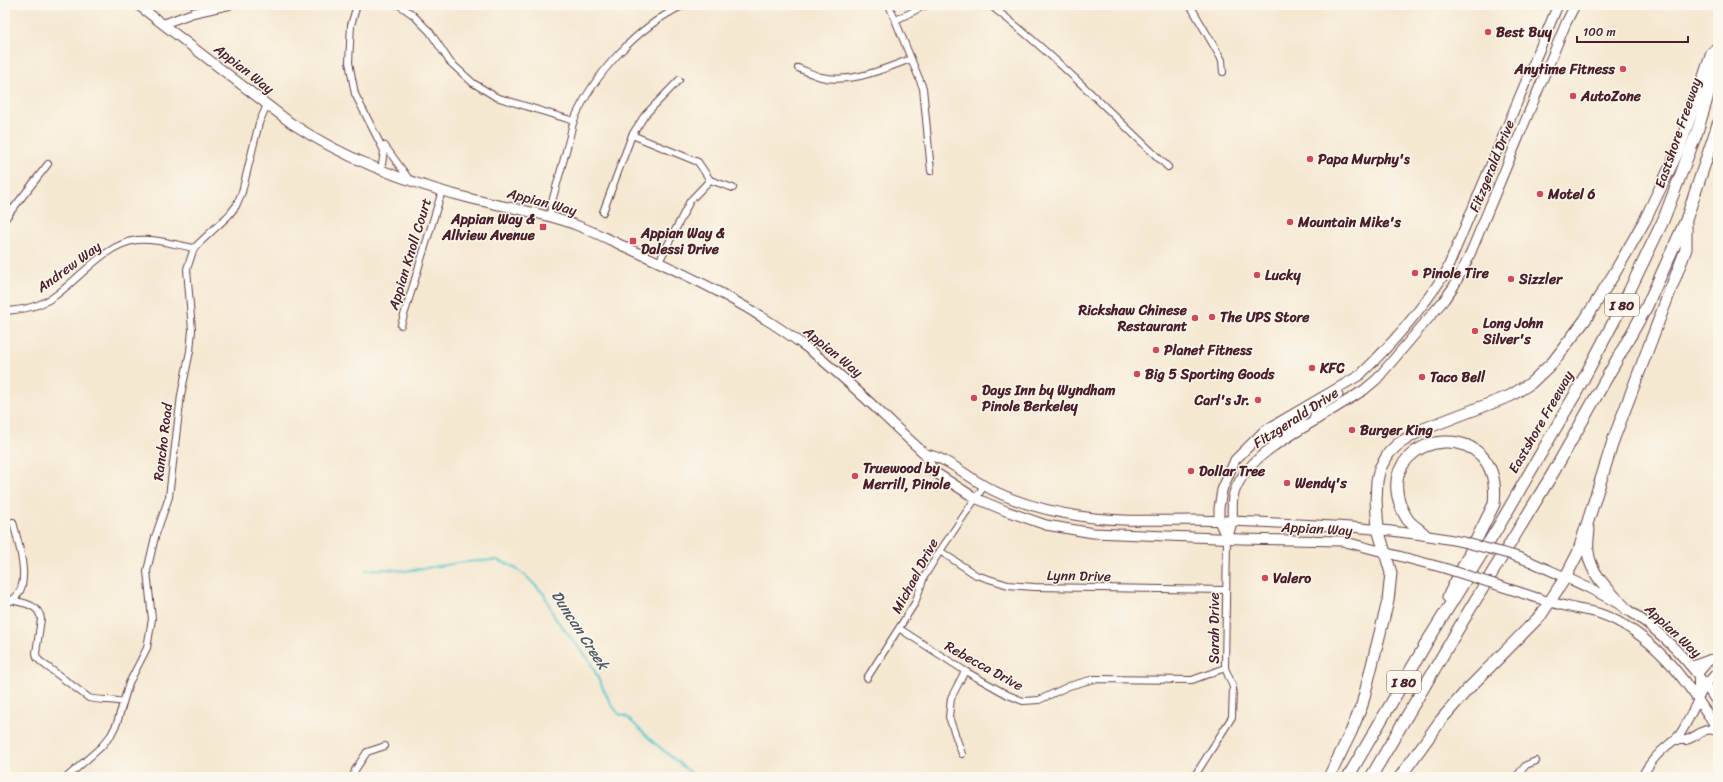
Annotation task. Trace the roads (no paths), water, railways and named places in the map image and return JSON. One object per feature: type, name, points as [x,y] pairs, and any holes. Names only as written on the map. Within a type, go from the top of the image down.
[{"type":"highway","points":[[1329,777],[1351,732],[1362,704],[1388,601],[1391,573],[1378,529],[1376,501],[1377,481],[1380,468],[1389,453],[1407,437],[1421,430],[1510,396],[1531,383],[1552,362],[1585,320],[1634,240],[1679,149],[1712,53],[1718,46]]},
{"type":"highway","name":"Eastshore Freeway","points":[[1348,777],[1427,642],[1497,529],[1576,393],[1622,306],[1663,221],[1697,132],[1718,62]]},
{"type":"highway","name":"I 80","points":[[1371,777],[1467,614],[1554,473],[1646,308],[1686,220],[1718,124]]},
{"type":"highway","points":[[1400,777],[1441,720],[1466,691],[1541,615],[1565,578],[1578,553],[1592,503],[1614,438],[1686,249],[1686,220]]},
{"type":"highway","points":[[1424,534],[1408,520],[1401,507],[1397,490],[1398,476],[1406,461],[1419,449],[1437,442],[1460,443],[1481,455],[1489,465],[1494,478],[1496,490],[1494,504],[1454,583],[1427,642]]},
{"type":"highway","points":[[1592,503],[1588,552],[1591,566],[1599,580],[1626,608]]},
{"type":"main road","name":"Appian Way","points":[[138,5],[267,105],[314,137],[362,163],[381,171],[442,191],[550,216],[582,227],[659,262],[719,292],[773,324],[805,346],[851,384],[925,454],[933,470],[975,498],[1046,525],[1093,533],[1227,539],[1342,541],[1385,551],[1407,559],[1444,568],[1550,602],[1597,612],[1636,632],[1660,652],[1698,697],[1718,731]]},
{"type":"main road","name":"Fitzgerald Drive","points":[[1218,521],[1222,490],[1235,460],[1264,431],[1347,384],[1360,375],[1381,353],[1433,292],[1446,272],[1558,5]]},
{"type":"main road","name":"Fitzgerald Drive","points":[[1227,539],[1232,522],[1234,494],[1240,481],[1260,455],[1364,390],[1376,379],[1454,286],[1474,246],[1566,23],[1575,5]]},
{"type":"main road","points":[[1314,421],[1314,414],[1341,393],[1347,384]]},
{"type":"main road","points":[[1274,446],[1274,440],[1279,432],[1302,418],[1309,405]]},
{"type":"main road","name":"Appian Way","points":[[925,454],[939,457],[984,486],[1033,506],[1088,517],[1112,519],[1218,521],[1378,529],[1424,534],[1463,542],[1512,555],[1529,561],[1626,608],[1665,639],[1698,674],[1718,704]]},
{"type":"main road","points":[[1218,521],[1227,539]]},
{"type":"street","points":[[163,24],[193,13],[229,5]]},
{"type":"street","points":[[357,5],[351,25],[349,62],[355,94],[382,142],[410,181]]},
{"type":"street","points":[[399,5],[412,14],[430,32],[450,62],[473,83],[496,97],[574,120]]},
{"type":"street","points":[[550,216],[551,206],[574,120],[596,81],[614,58],[634,38],[674,7],[684,5]]},
{"type":"street","points":[[889,5],[923,88],[931,171]]},
{"type":"street","points":[[896,20],[926,5]]},
{"type":"street","points":[[990,5],[1012,22],[1089,91],[1115,118],[1168,167]]},
{"type":"street","points":[[1190,5],[1222,60],[1223,72]]},
{"type":"street","points":[[798,68],[822,77],[838,78],[868,75],[911,59]]},
{"type":"street","points":[[603,212],[632,135],[645,115],[679,80]]},
{"type":"street","name":"Rancho Road","points":[[68,777],[101,747],[111,735],[117,724],[129,683],[146,648],[152,619],[147,571],[155,537],[168,497],[181,394],[190,351],[192,330],[186,269],[194,248],[229,216],[236,206],[242,192],[259,123],[267,105]]},
{"type":"street","points":[[632,135],[698,162],[710,180],[733,188]]},
{"type":"street","points":[[381,171],[385,156],[382,142]]},
{"type":"street","points":[[5,219],[48,164]]},
{"type":"street","points":[[659,262],[690,201],[710,180]]},
{"type":"street","name":"Appian Knoll Court","points":[[401,325],[442,191]]},
{"type":"street","name":"Andrew Way","points":[[5,311],[34,306],[51,298],[69,285],[99,258],[118,247],[135,240],[160,242],[194,248]]},
{"type":"street","name":"Michael Drive","points":[[867,678],[915,604],[924,577],[984,486]]},
{"type":"street","points":[[5,603],[17,596],[20,591],[24,572],[13,522]]},
{"type":"street","name":"Sarah Drive","points":[[1194,777],[1232,717],[1233,687],[1225,668],[1227,539]]},
{"type":"street","name":"Lynn Drive","points":[[940,551],[976,575],[1008,584],[1034,587],[1226,590]]},
{"type":"street","points":[[11,600],[34,607],[40,613],[41,619],[36,653],[37,658],[41,662],[89,698],[97,700],[112,699],[123,702]]},
{"type":"street","name":"Rebecca Drive","points":[[900,629],[965,671],[1008,695],[1023,701],[1039,700],[1069,686],[1094,679],[1192,680],[1225,668]]},
{"type":"street","points":[[1698,697],[1698,674],[1708,662],[1718,655]]},
{"type":"street","points":[[1688,664],[1694,665],[1718,655]]},
{"type":"street","points":[[962,754],[949,717],[951,698],[965,671]]},
{"type":"street","points":[[1642,777],[1657,755],[1676,740],[1682,731],[1698,697],[1706,684],[1718,671]]},
{"type":"street","points":[[1676,740],[1687,739],[1707,728],[1718,731]]},
{"type":"street","points":[[353,777],[355,770],[367,752],[385,746]]},
{"type":"street","points":[[1516,777],[1526,765],[1536,761]]},
{"type":"waterway","name":"Duncan Creek","points":[[366,570],[384,569],[406,571],[465,562],[497,560],[510,565],[525,575],[544,594],[555,618],[589,660],[611,704],[619,714],[627,717],[652,741],[696,777]]},
{"type":"place","name":"Best Buy","points":[[1488,32]]},
{"type":"place","name":"Anytime Fitness","points":[[1623,69]]},
{"type":"place","name":"AutoZone","points":[[1573,96]]},
{"type":"place","name":"Papa Murphy's","points":[[1310,159]]},
{"type":"place","name":"Motel 6","points":[[1540,194]]},
{"type":"place","name":"Mountain Mike's","points":[[1290,222]]},
{"type":"place","name":"Appian Way & Allview Avenue","points":[[543,227]]},
{"type":"place","name":"Appian Way & Dalessi Drive","points":[[633,241]]},
{"type":"place","name":"Pinole Tire","points":[[1415,273]]},
{"type":"place","name":"Lucky","points":[[1257,275]]},
{"type":"place","name":"Sizzler","points":[[1511,279]]},
{"type":"place","name":"The UPS Store","points":[[1212,317]]},
{"type":"place","name":"Rickshaw Chinese Restaurant","points":[[1195,318]]},
{"type":"place","name":"Long John Silver's","points":[[1475,331]]},
{"type":"place","name":"Planet Fitness","points":[[1156,350]]},
{"type":"place","name":"KFC","points":[[1312,368]]},
{"type":"place","name":"Big 5 Sporting Goods","points":[[1137,374]]},
{"type":"place","name":"Taco Bell","points":[[1422,377]]},
{"type":"place","name":"Days Inn by Wyndham Pinole Berkeley","points":[[974,398]]},
{"type":"place","name":"Carl's Jr.","points":[[1258,400]]},
{"type":"place","name":"Burger King","points":[[1352,430]]},
{"type":"place","name":"Dollar Tree","points":[[1191,471]]},
{"type":"place","name":"Truewood by Merrill, Pinole","points":[[855,476]]},
{"type":"place","name":"Wendy's","points":[[1287,483]]},
{"type":"place","name":"Valero","points":[[1265,578]]}]
